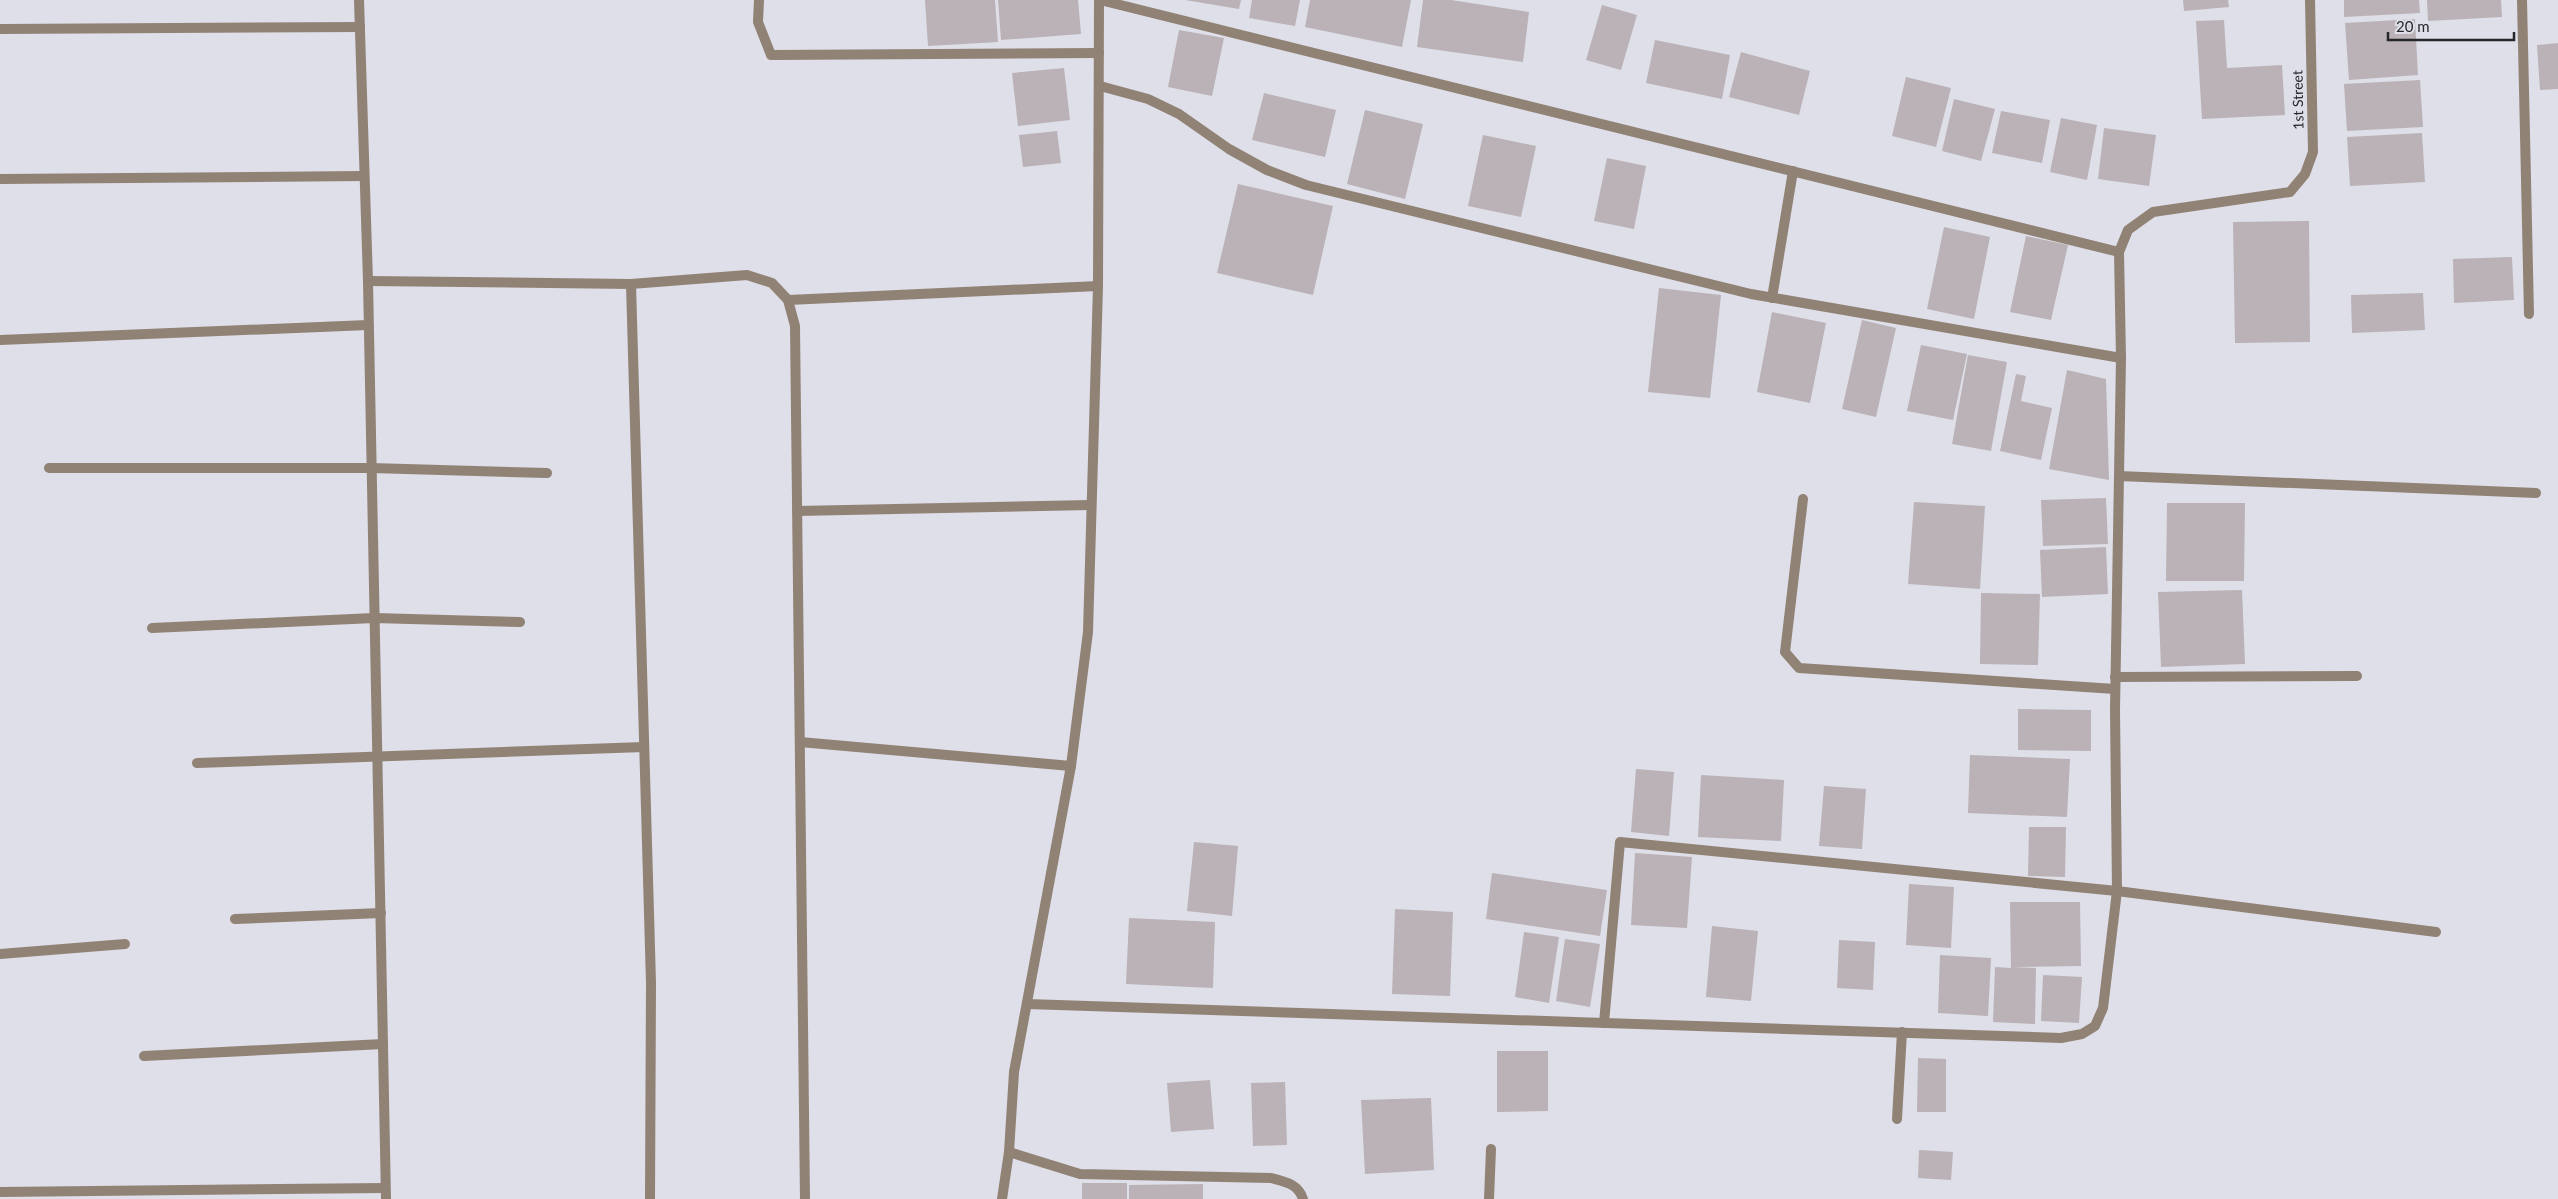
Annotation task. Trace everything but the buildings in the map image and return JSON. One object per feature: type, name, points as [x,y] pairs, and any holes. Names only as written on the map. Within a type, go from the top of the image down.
[{"type":"street","points":[[0,1192],[386,1194],[368,281],[360,0]]},
{"type":"street","points":[[758,0],[758,22],[771,54],[1099,53]]},
{"type":"street","points":[[1002,1199],[1009,1152],[1014,1072],[1071,766],[1088,632],[1090,505],[1098,286],[1099,0],[2119,252],[2121,358],[2115,676],[2117,891],[2104,1008],[2094,1026],[2082,1034],[2061,1038],[1027,1004]]},
{"type":"street","name":"1st Street","points":[[2119,252],[2128,230],[2153,212],[2290,192],[2305,174],[2313,152],[2310,0]]},
{"type":"street","points":[[2522,0],[2529,314]]},
{"type":"street","points":[[0,29],[360,27]]},
{"type":"street","points":[[1100,86],[1148,99],[1179,114],[1237,154],[1267,170],[1306,185],[1772,298],[2121,358]]},
{"type":"street","points":[[1772,298],[1793,171]]},
{"type":"street","points":[[0,179],[364,176]]},
{"type":"street","points":[[368,281],[631,284],[747,275],[772,283],[788,300],[795,326],[805,1199]]},
{"type":"street","points":[[631,284],[651,983],[650,1199]]},
{"type":"street","points":[[788,300],[1098,286]]},
{"type":"street","points":[[0,340],[368,325]]},
{"type":"street","points":[[49,468],[371,468],[546,472]]},
{"type":"street","points":[[2119,476],[2536,493]]},
{"type":"street","points":[[1803,499],[1785,652],[1799,668],[2115,689]]},
{"type":"street","points":[[797,511],[1090,505]]},
{"type":"street","points":[[152,628],[374,618],[520,622]]},
{"type":"street","points":[[2115,676],[2357,676]]},
{"type":"street","points":[[800,742],[1071,766]]},
{"type":"street","points":[[197,763],[644,747]]},
{"type":"street","points":[[1604,1023],[1620,842],[2117,891],[2436,932]]},
{"type":"street","points":[[235,919],[381,913]]},
{"type":"street","points":[[0,954],[125,944]]},
{"type":"street","points":[[1897,1119],[1902,1032]]},
{"type":"street","points":[[144,1056],[382,1044]]},
{"type":"street","points":[[1489,1199],[1491,1150]]},
{"type":"street","points":[[1009,1152],[1080,1174],[1271,1178],[1287,1182],[1298,1188],[1304,1199]]}]
